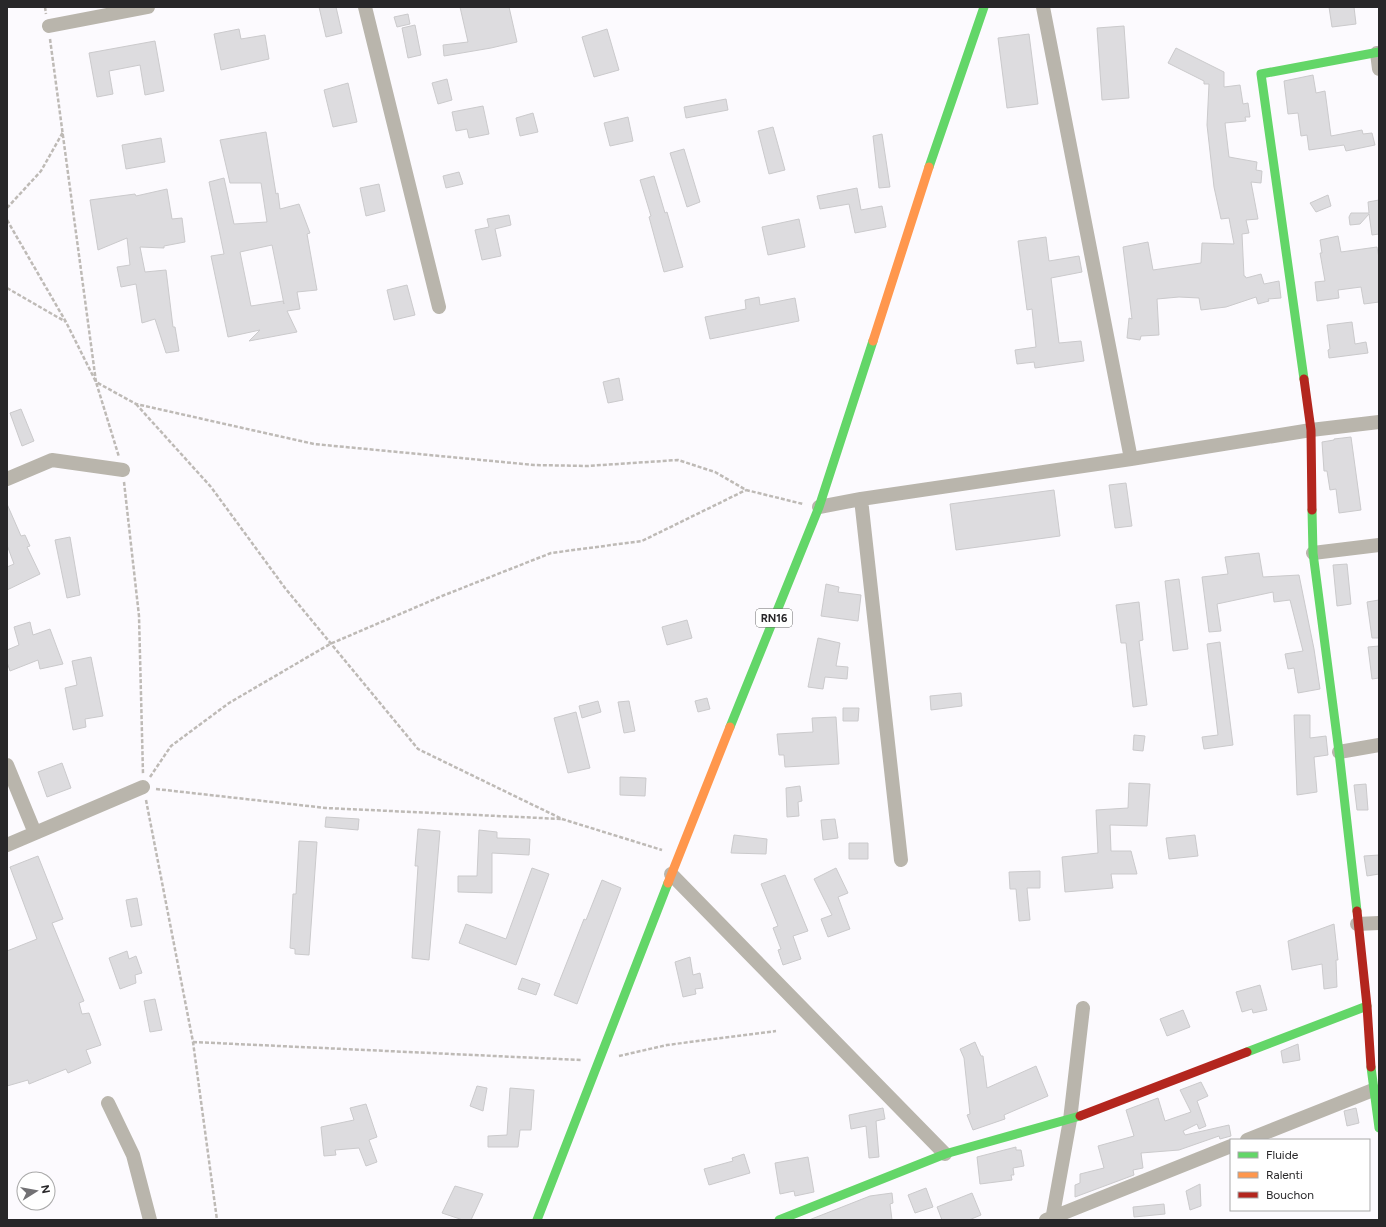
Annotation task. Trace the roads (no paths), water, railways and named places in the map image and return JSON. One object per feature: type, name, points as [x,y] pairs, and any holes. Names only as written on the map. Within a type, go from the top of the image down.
[{"type":"street","points":[[49,26],[148,7]]},
{"type":"street","points":[[365,7],[439,307]]},
{"type":"street","name":"RN16","points":[[537,1220],[597,1061],[819,507],[953,94],[984,7]]},
{"type":"street","points":[[1043,7],[1131,459]]},
{"type":"street","points":[[1379,69],[1378,53],[1261,74],[1311,430],[1313,553],[1339,752],[1367,1006],[1373,1090],[1379,1128]]},
{"type":"street","points":[[819,507],[861,499],[1131,459],[1311,430],[1379,422]]},
{"type":"street","points":[[7,479],[52,460],[123,470]]},
{"type":"street","points":[[861,499],[900,860]]},
{"type":"street","points":[[1313,553],[1379,545]]},
{"type":"street","points":[[1339,752],[1379,745]]},
{"type":"street","points":[[7,765],[35,833]]},
{"type":"street","points":[[7,845],[144,788]]},
{"type":"street","points":[[671,874],[945,1154]]},
{"type":"street","points":[[1357,924],[1379,923]]},
{"type":"street","points":[[779,1220],[945,1154],[1070,1120],[1367,1006]]},
{"type":"street","points":[[1050,1219],[1070,1120],[1083,1008]]},
{"type":"street","points":[[1250,1139],[1373,1090]]},
{"type":"street","points":[[108,1103],[132,1155],[150,1220]]},
{"type":"street","points":[[1050,1219],[1230,1146]]}]
